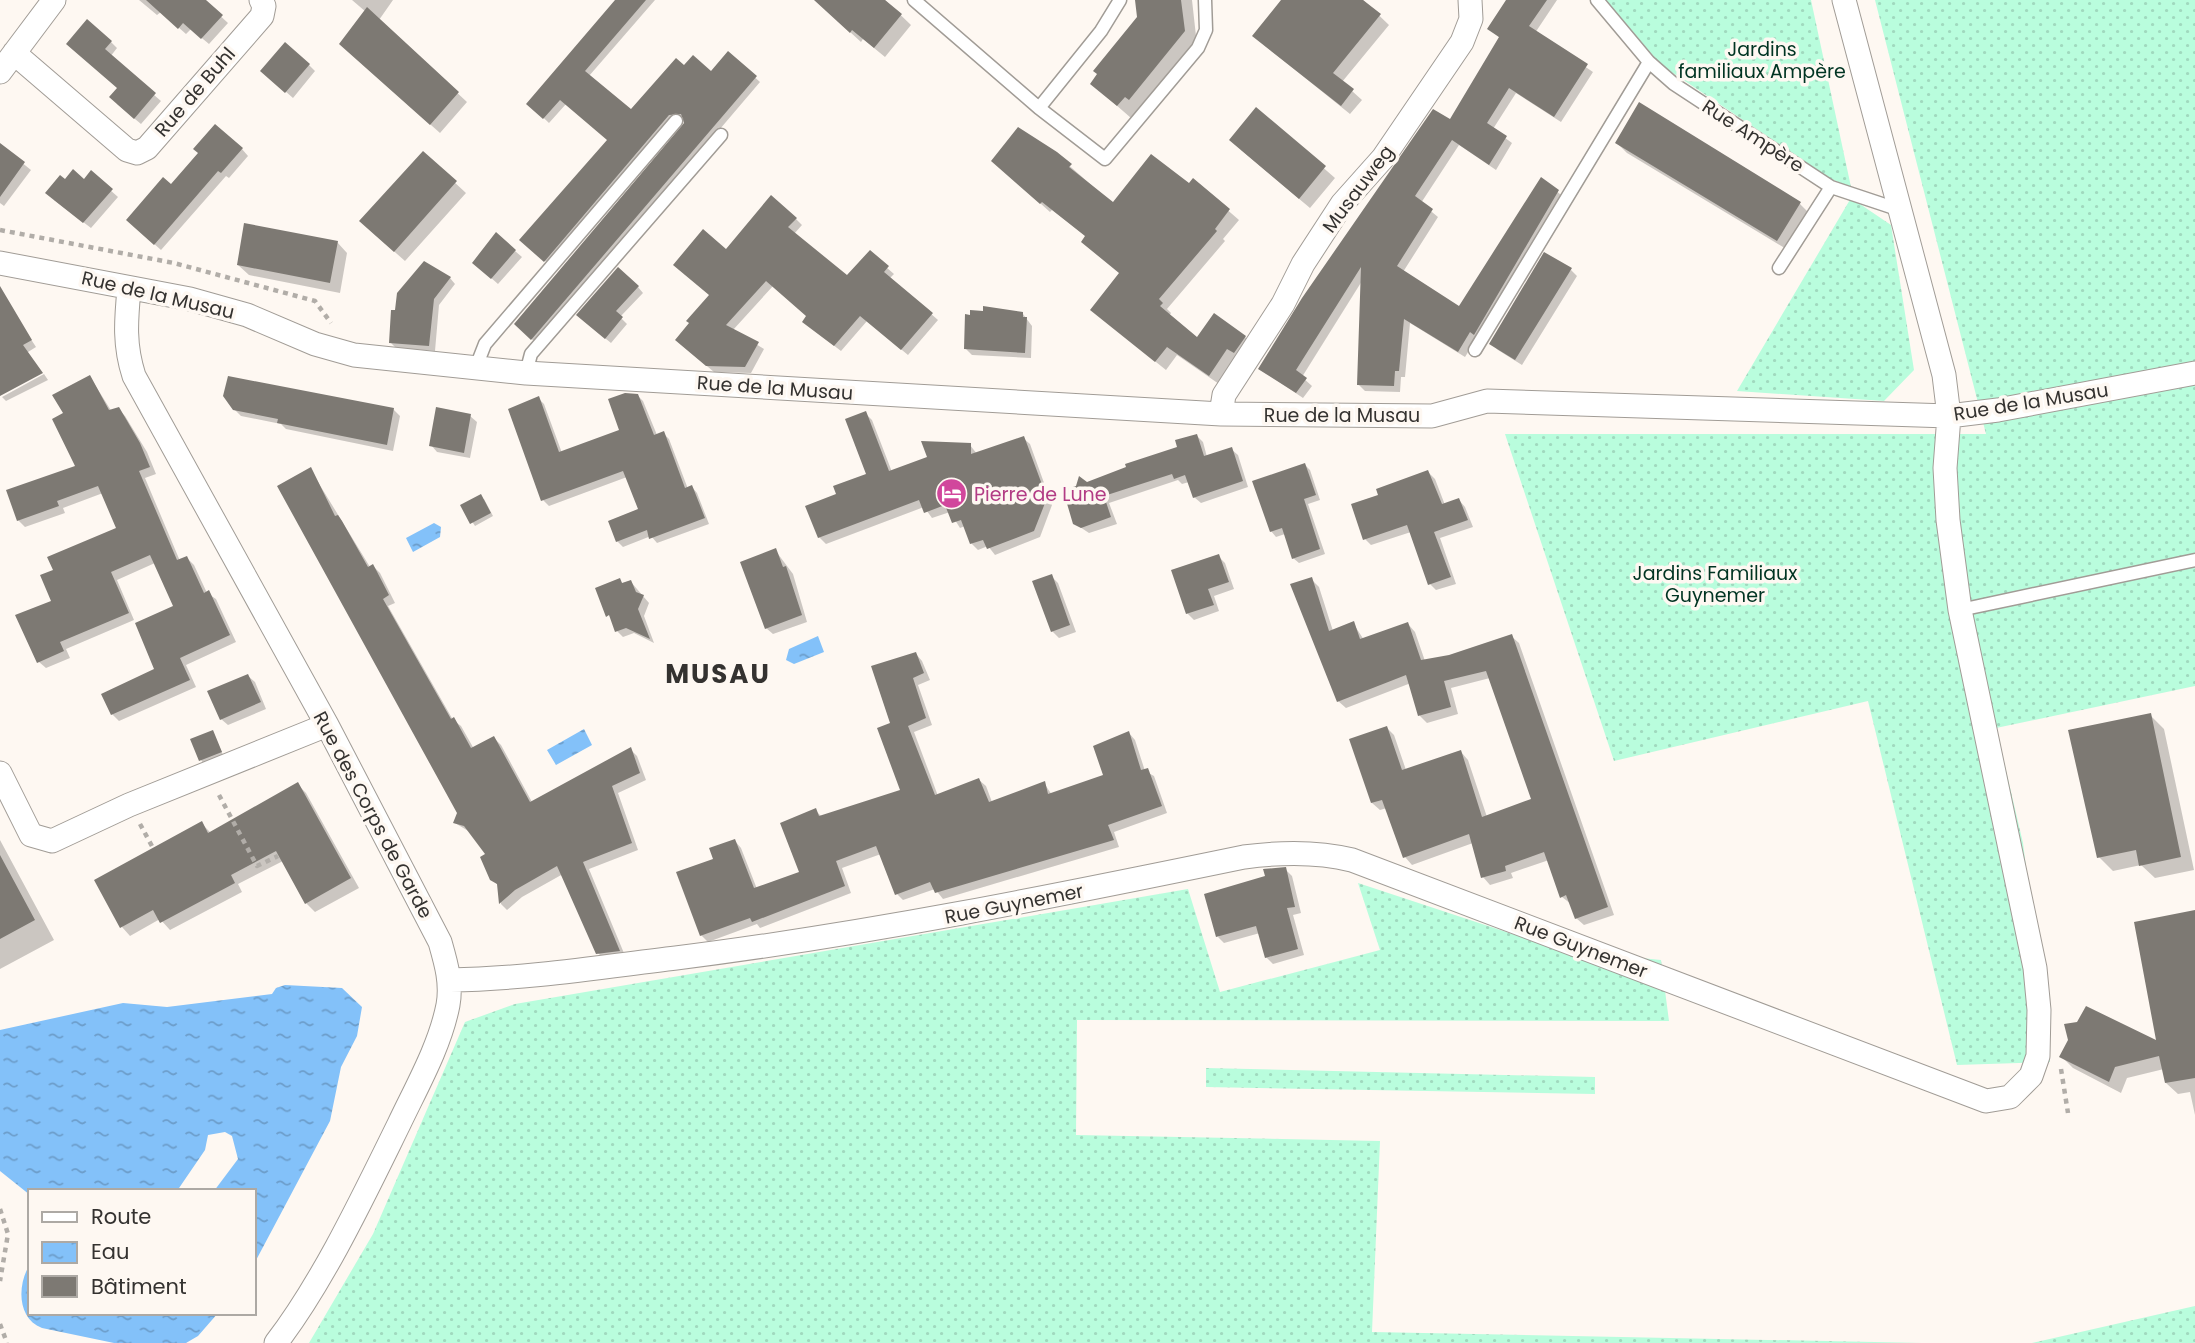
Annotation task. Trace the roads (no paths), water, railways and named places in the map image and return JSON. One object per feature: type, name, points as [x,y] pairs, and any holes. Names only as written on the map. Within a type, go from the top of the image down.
[{"type":"street","points":[[0,72],[54,0]]},
{"type":"street","name":"Rue de Buhl","points":[[14,53],[127,150],[137,153],[147,148],[262,16],[264,6],[261,0]]},
{"type":"street","name":"Musauweg","points":[[1222,414],[1224,395],[1283,304],[1342,204],[1383,159],[1462,42],[1471,19],[1470,0]]},
{"type":"street","points":[[1844,0],[1944,375],[1949,416]]},
{"type":"street","name":"Rue de la Musau","points":[[0,263],[190,299],[224,309],[315,344],[354,355],[526,373],[1222,414],[1432,416],[1487,401],[1949,416],[1998,410],[2195,373]]},
{"type":"street","name":"Rue des Corps de Garde","points":[[129,289],[124,331],[126,352],[134,376],[327,725],[440,942],[450,980],[443,1022],[419,1082],[374,1175],[294,1320],[276,1343]]},
{"type":"street","name":"Rue Guynemer","points":[[450,980],[535,976],[775,946],[963,915],[1244,857],[1289,852],[1320,853],[1352,860],[1986,1101],[2010,1097],[2031,1076],[2038,1056],[2040,1037],[2035,968],[1960,610],[1948,520],[1945,468],[1949,416]]},
{"type":"street","points":[[0,773],[31,835],[52,841],[207,772],[327,725]]},
{"type":"lane","points":[[914,0],[1039,108],[1105,159],[1198,48],[1206,30],[1205,0]]},
{"type":"lane","points":[[1039,108],[1101,31],[1120,0]]},
{"type":"lane","name":"Rue Ampère","points":[[1597,0],[1649,62],[1674,84],[1831,187],[1900,210]]},
{"type":"lane","points":[[1475,350],[1649,62]]},
{"type":"lane","points":[[476,367],[485,344],[676,121]]},
{"type":"lane","points":[[526,373],[531,354],[720,135]]},
{"type":"lane","points":[[1779,268],[1831,187]]},
{"type":"lane","points":[[1960,610],[2195,560]]},
{"type":"water","points":[[434,523],[441,527],[440,537],[413,552],[406,538]]},
{"type":"water","points":[[818,636],[824,652],[794,664],[786,660],[789,649]]},
{"type":"water","points":[[584,729],[592,745],[556,765],[547,750]]},
{"type":"water","points":[[285,985],[342,988],[362,1007],[357,1036],[341,1067],[330,1121],[256,1260],[256,1189],[216,1189],[238,1159],[232,1136],[225,1132],[208,1135],[205,1150],[178,1189],[28,1189],[28,1193],[0,1171],[0,1030],[123,1003],[167,1007],[272,994],[276,988]]},
{"type":"water","points":[[28,1268],[28,1315],[216,1315],[198,1336],[186,1343],[114,1343],[42,1328],[28,1317],[24,1309],[21,1291]]},
{"type":"place","name":"Pierre de Lune","points":[[951,494]]},
{"type":"district","name":"MUSAU","points":[[718,674]]},
{"type":"park label","name":"Jardins familiaux Ampère","points":[[1762,60]]},
{"type":"park label","name":"Jardins Familiaux Guynemer","points":[[1715,584]]}]
